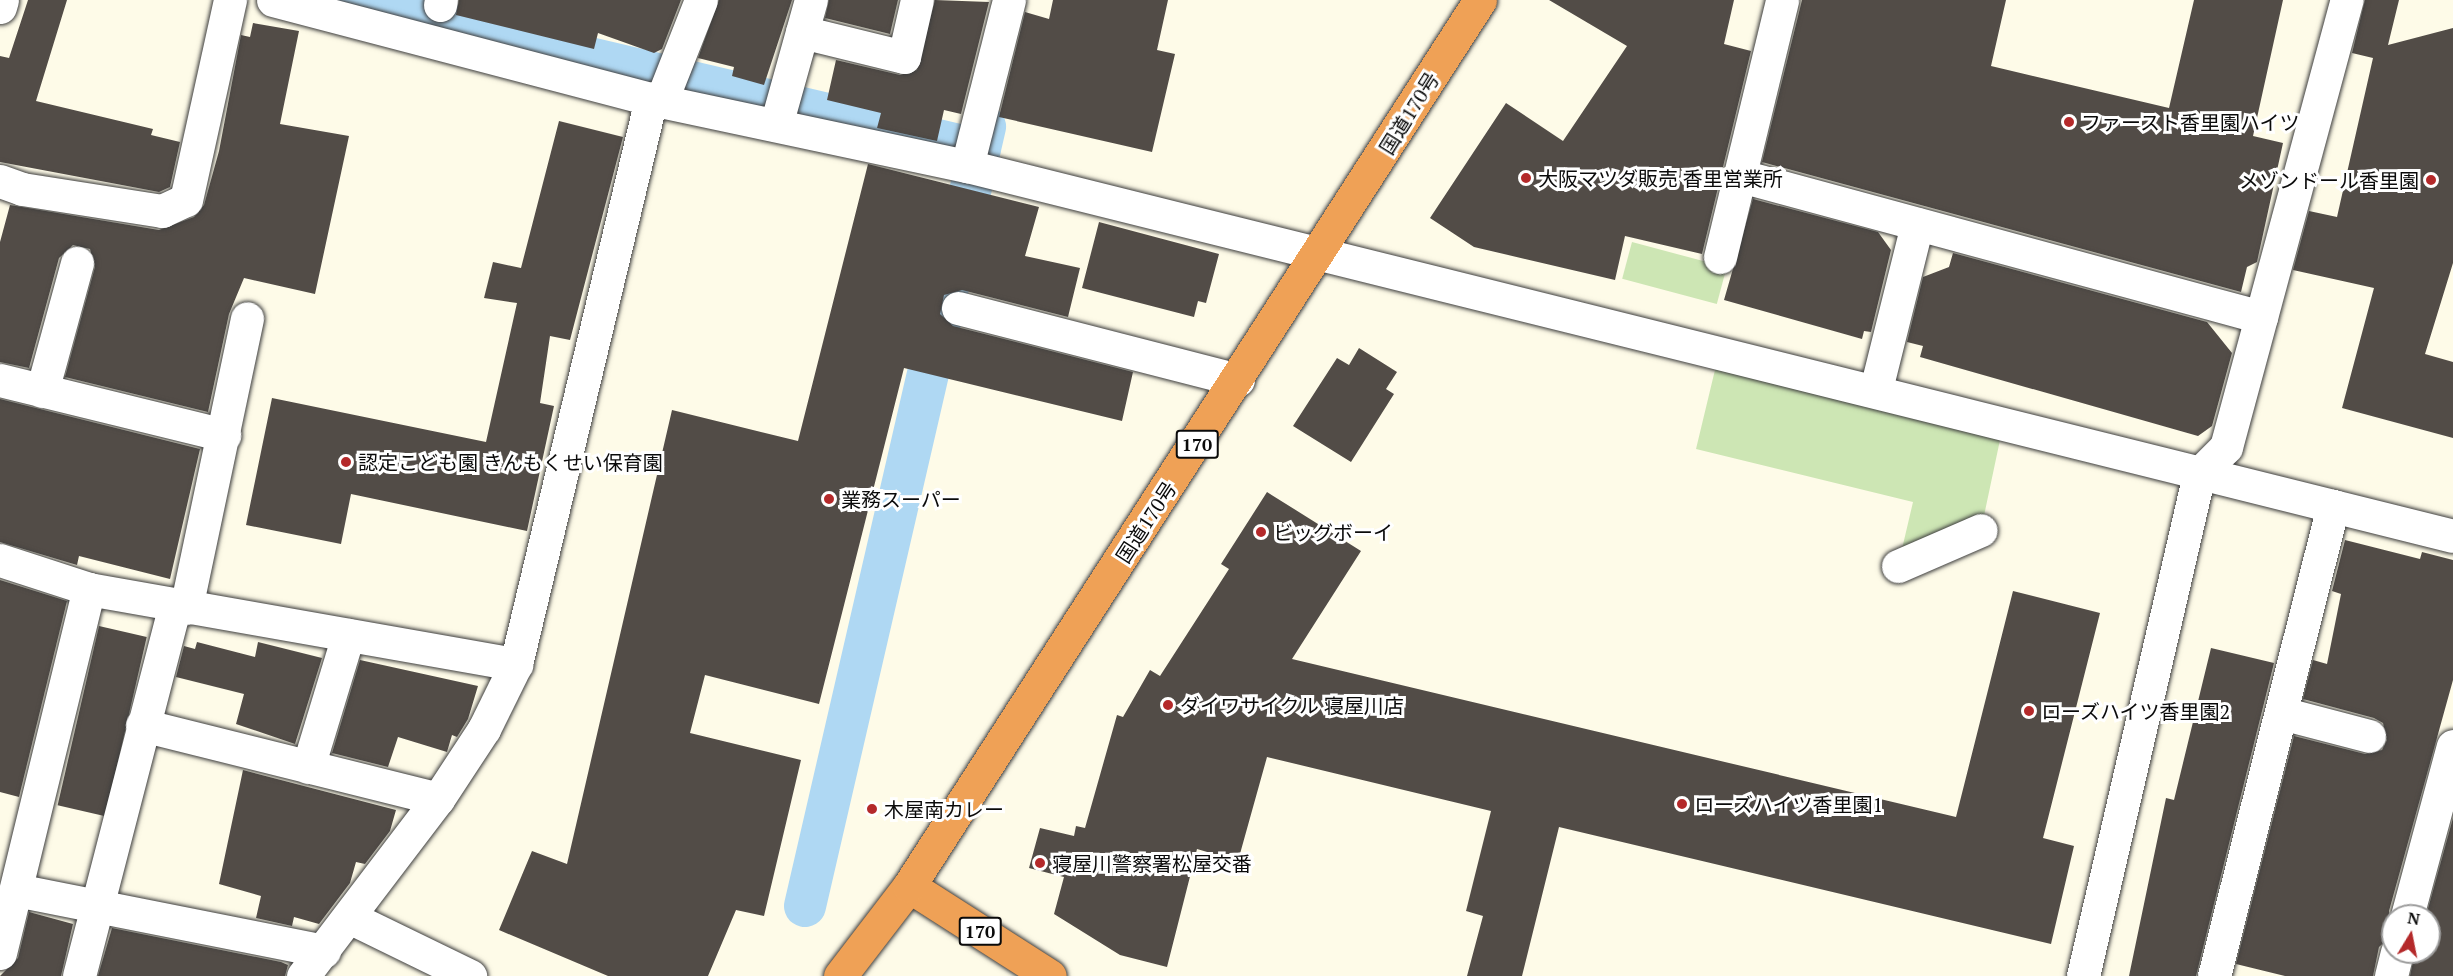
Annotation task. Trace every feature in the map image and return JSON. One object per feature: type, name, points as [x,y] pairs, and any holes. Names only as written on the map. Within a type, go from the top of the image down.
[{"type":"highway","name":"国道170号","points":[[840,976],[909,886],[1319,256],[1480,0]]},
{"type":"highway","name":"170","points":[[909,886],[1050,976]]},
{"type":"street","points":[[0,8],[3,0]]},
{"type":"street","points":[[0,181],[22,189],[162,211],[186,200],[230,0]]},
{"type":"street","points":[[273,0],[663,89],[781,110],[967,166],[1319,256],[1876,390],[2199,474],[2453,536]]},
{"type":"street","points":[[303,976],[438,800],[484,729],[516,664],[663,89],[701,0]]},
{"type":"street","points":[[781,110],[811,0]]},
{"type":"street","points":[[802,32],[904,57],[917,0]]},
{"type":"street","points":[[967,166],[1009,0]]},
{"type":"street","points":[[1720,257],[1782,0]]},
{"type":"street","points":[[2083,976],[2199,474],[2226,447],[2347,0]]},
{"type":"street","points":[[1741,176],[2261,316]]},
{"type":"street","points":[[1876,390],[1917,224]]},
{"type":"street","points":[[42,391],[77,263]]},
{"type":"street","points":[[958,308],[1238,381]]},
{"type":"street","points":[[79,976],[142,725],[180,607],[224,435],[247,318]]},
{"type":"street","points":[[0,380],[224,435]]},
{"type":"street","points":[[2214,976],[2333,506]]},
{"type":"street","points":[[1898,566],[1981,530]]},
{"type":"street","points":[[0,560],[89,589],[180,607],[516,664]]},
{"type":"street","points":[[0,953],[89,589]]},
{"type":"street","points":[[308,767],[348,636]]},
{"type":"street","points":[[2281,713],[2369,736]]},
{"type":"street","points":[[142,725],[438,800]]},
{"type":"street","points":[[2410,904],[2453,746]]},
{"type":"street","points":[[16,890],[324,951]]},
{"type":"street","points":[[349,917],[470,976]]},
{"type":"green space","points":[[1632,242],[1727,267],[1717,304],[1622,279]]},
{"type":"green space","points":[[1720,349],[2004,421],[1981,530],[1898,566],[1913,502],[1696,449]]},
{"type":"building","points":[[28,0],[67,0],[36,101],[153,129],[151,135],[180,142],[170,187],[159,192],[0,162],[0,56],[9,58]]},
{"type":"building","points":[[459,0],[681,0],[662,49],[654,53],[598,33],[594,49],[456,15]]},
{"type":"building","points":[[719,0],[792,0],[764,85],[732,76],[734,67],[698,58]]},
{"type":"building","points":[[829,0],[898,0],[890,34],[825,18]]},
{"type":"building","points":[[935,0],[989,2],[961,114],[944,110],[937,141],[877,128],[881,113],[827,100],[836,60],[900,75],[917,70]]},
{"type":"building","points":[[1053,0],[1168,0],[1157,50],[1175,54],[1152,152],[999,117],[1025,12],[1049,19]]},
{"type":"building","points":[[1549,0],[1734,0],[1724,44],[1751,51],[1702,254],[1625,236],[1615,280],[1474,247],[1430,218],[1506,103],[1563,141],[1627,46]]},
{"type":"building","points":[[1802,0],[2006,0],[1991,66],[2169,108],[2194,0],[2283,0],[2253,136],[2283,143],[2257,262],[2247,267],[2241,292],[1762,162]]},
{"type":"building","points":[[2365,0],[2399,0],[2388,45],[2453,28],[2453,263],[2425,354],[2453,362],[2453,438],[2342,408],[2374,288],[2293,270],[2309,211],[2337,217],[2373,58],[2352,53]]},
{"type":"building","points":[[253,23],[299,31],[280,124],[349,136],[315,294],[244,278],[229,314],[208,412],[65,377],[95,267],[90,249],[73,245],[59,258],[29,368],[0,362],[0,242],[10,205],[159,230],[194,217],[204,205],[219,151],[241,35],[250,37]]},
{"type":"building","points":[[559,121],[623,137],[570,340],[550,336],[540,403],[554,406],[527,531],[351,494],[341,544],[246,525],[272,398],[486,442],[517,303],[484,298],[493,262],[521,268]]},
{"type":"building","points":[[868,164],[1039,207],[1025,256],[1080,268],[1068,317],[962,290],[944,295],[940,314],[953,326],[1133,372],[1122,421],[904,368],[819,704],[705,675],[690,733],[801,760],[764,916],[736,910],[708,976],[608,976],[499,930],[532,851],[567,864],[672,410],[798,441]]},
{"type":"building","points":[[1753,199],[1878,232],[1891,250],[1871,332],[1864,331],[1862,339],[1724,300]]},
{"type":"building","points":[[1099,222],[1219,254],[1206,303],[1198,301],[1194,317],[1082,288]]},
{"type":"building","points":[[1953,253],[2207,322],[2232,353],[2212,426],[2198,436],[1920,357],[1923,346],[1907,342],[1923,277],[1949,267]]},
{"type":"building","points":[[1359,348],[1397,372],[1386,389],[1394,394],[1351,462],[1293,426],[1337,358],[1349,365]]},
{"type":"building","points":[[0,399],[200,449],[170,579],[79,556],[77,565],[0,542]]},
{"type":"building","points":[[1267,492],[1361,551],[1292,659],[1956,817],[2013,591],[2100,613],[2043,838],[2074,846],[2051,944],[1559,827],[1522,976],[1467,976],[1483,916],[1466,911],[1491,811],[1267,757],[1238,861],[1197,849],[1167,967],[1120,955],[1054,914],[1064,877],[1029,868],[1040,828],[1074,836],[1076,826],[1085,828],[1117,715],[1123,717],[1150,670],[1160,676],[1229,569],[1221,564]]},
{"type":"building","points":[[2345,540],[2420,559],[2422,552],[2453,560],[2453,680],[2391,904],[2381,904],[2381,945],[2373,976],[2285,976],[2236,964],[2294,736],[2365,754],[2382,750],[2387,740],[2383,723],[2374,718],[2303,699],[2313,660],[2327,664],[2341,594],[2332,591]]},
{"type":"building","points":[[0,580],[67,601],[19,797],[0,792]]},
{"type":"building","points":[[99,626],[147,637],[105,816],[58,805]]},
{"type":"building","points":[[197,642],[255,657],[258,642],[322,658],[295,744],[236,724],[244,694],[176,677],[184,646],[195,649]]},
{"type":"building","points":[[2211,648],[2274,663],[2196,976],[2129,976],[2166,798],[2174,800]]},
{"type":"building","points":[[360,660],[478,686],[468,719],[457,737],[452,735],[447,752],[398,737],[388,767],[332,753]]},
{"type":"building","points":[[243,770],[396,810],[390,831],[365,864],[356,862],[350,883],[319,924],[294,917],[292,926],[256,918],[261,896],[219,884]]},
{"type":"building","points":[[2453,818],[2453,976],[2410,976],[2412,964],[2441,964],[2441,904],[2429,904]]},
{"type":"building","points":[[29,912],[73,924],[61,976],[0,976],[18,958]]},
{"type":"building","points":[[112,928],[288,965],[285,976],[98,976]]},
{"type":"waterway","points":[[343,0],[980,150]]},
{"type":"waterway","points":[[805,906],[985,127]]},
{"type":"place","name":"ファースト香里園ハイツ","points":[[2069,122]]},
{"type":"place","name":"大阪マツダ販売 香里営業所","points":[[1526,178]]},
{"type":"place","name":"メゾンドール香里園","points":[[2431,180]]},
{"type":"place","name":"認定こども園 きんもくせい保育園","points":[[346,462]]},
{"type":"place","name":"業務スーパー","points":[[829,499]]},
{"type":"place","name":"ビッグボーイ","points":[[1261,532]]},
{"type":"place","name":"ダイワサイクル 寝屋川店","points":[[1168,705]]},
{"type":"place","name":"ローズハイツ香里園2","points":[[2029,711]]},
{"type":"place","name":"ローズハイツ香里園1","points":[[1682,804]]},
{"type":"place","name":"木屋南カレー","points":[[872,809]]},
{"type":"place","name":"寝屋川警察署松屋交番","points":[[1040,863]]}]
